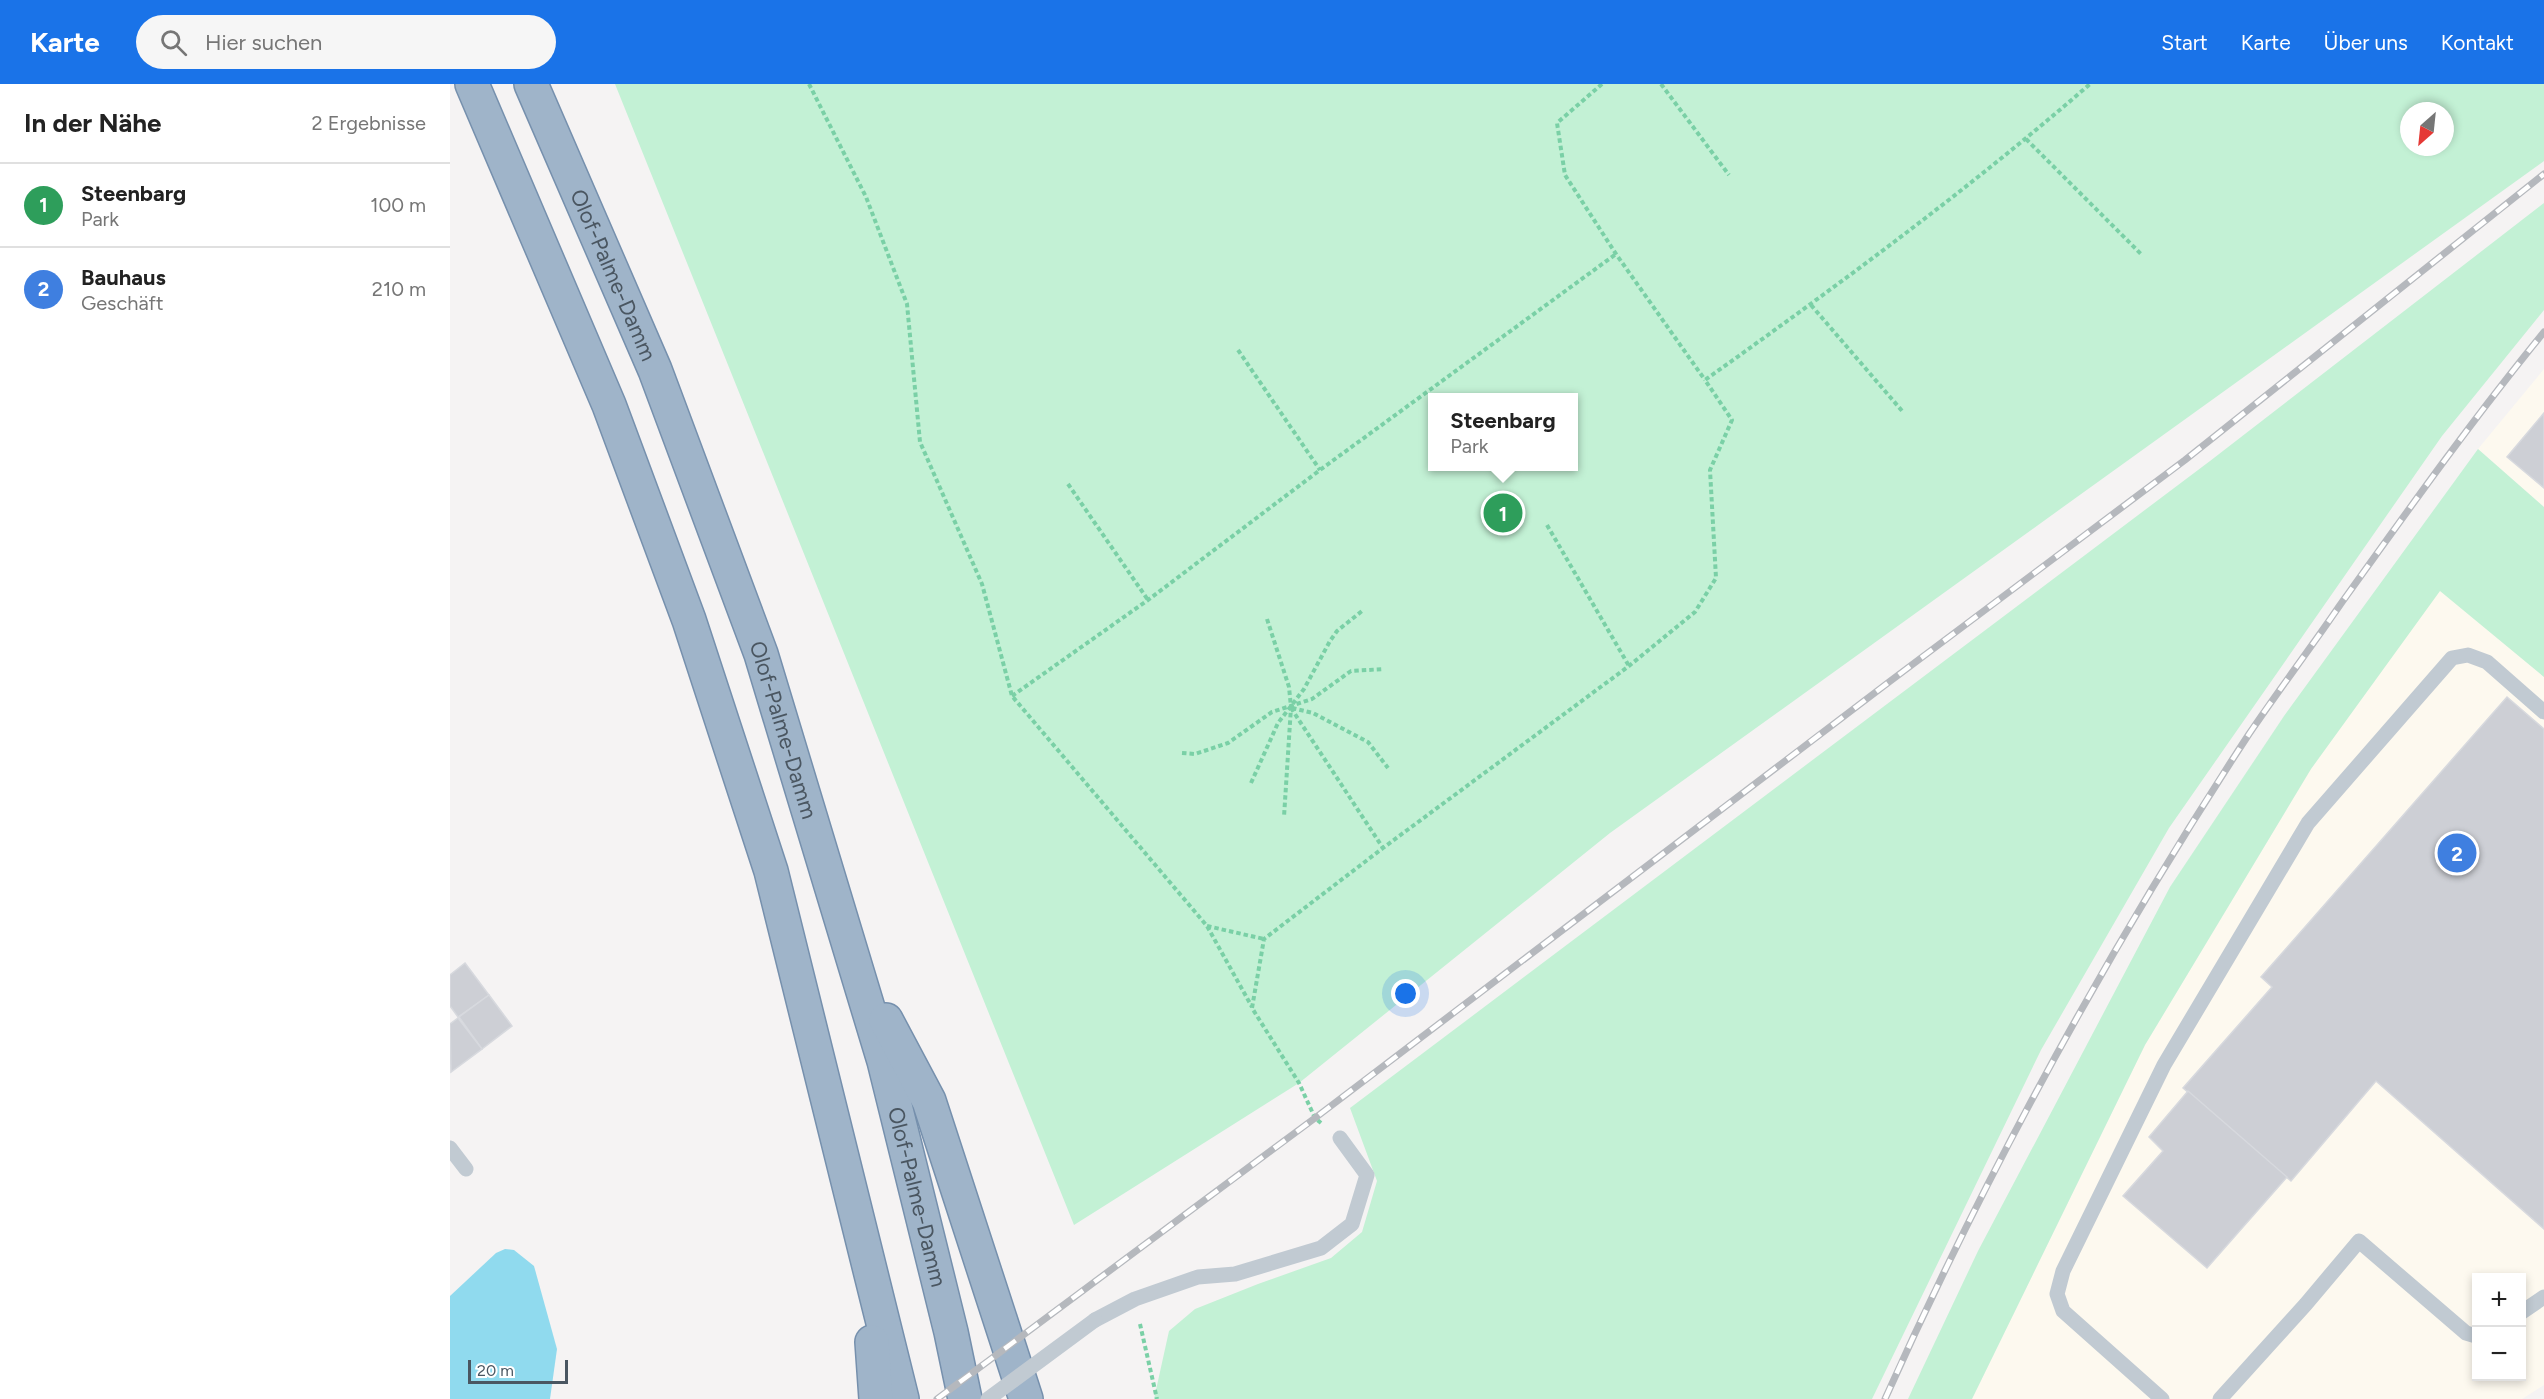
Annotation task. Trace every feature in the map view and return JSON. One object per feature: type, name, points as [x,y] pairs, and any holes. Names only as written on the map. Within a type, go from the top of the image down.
[{"type":"highway","points":[[472,84],[609,405],[689,620],[771,871],[902,1399]]},
{"type":"highway","name":"Olof-Palme-Damm","points":[[531,84],[655,370],[761,654],[856,963],[895,1106],[951,1332],[965,1399]]},
{"type":"highway","points":[[856,963],[929,1101],[1026,1399]]},
{"type":"highway","points":[[865,1253],[876,1399]]},
{"type":"lane","points":[[2162,1399],[2063,1311],[2057,1294],[2063,1271],[2164,1065],[2308,823],[2452,658],[2468,655],[2487,662],[2544,712]]},
{"type":"lane","points":[[988,1399],[1095,1320],[1135,1299],[1198,1277],[1235,1274],[1321,1248],[1352,1224],[1367,1175],[1340,1138]]},
{"type":"lane","points":[[450,1148],[466,1169]]},
{"type":"lane","points":[[2220,1399],[2306,1304],[2359,1241],[2466,1333],[2472,1335]]},
{"type":"lane","points":[[2526,1309],[2544,1297]]},
{"type":"path","points":[[809,84],[866,197],[907,304],[920,442],[982,584],[1012,696],[1207,926],[1252,1008],[1299,1083],[1315,1118],[1340,1138]]},
{"type":"path","points":[[1252,1008],[1264,939],[1629,666],[1695,612],[1716,578],[1710,470],[1732,420],[1616,254],[1565,175],[1557,123],[1602,84]]},
{"type":"path","points":[[1661,84],[1730,175]]},
{"type":"path","points":[[1705,380],[1811,305],[2026,139],[2090,84]]},
{"type":"path","points":[[2026,139],[2141,254]]},
{"type":"path","points":[[1012,696],[1148,600],[1320,470],[1616,254]]},
{"type":"path","points":[[1811,305],[1903,412]]},
{"type":"path","points":[[1238,350],[1320,470]]},
{"type":"path","points":[[1068,484],[1148,600]]},
{"type":"path","points":[[1547,525],[1629,666]]},
{"type":"path","points":[[1251,783],[1278,723],[1291,707],[1337,631],[1362,611]]},
{"type":"path","points":[[1267,619],[1289,687],[1291,707],[1284,817]]},
{"type":"path","points":[[1182,753],[1195,754],[1228,743],[1272,712],[1312,699],[1351,671],[1384,669]]},
{"type":"path","points":[[1291,707],[1383,848]]},
{"type":"path","points":[[1291,707],[1313,713],[1368,742],[1388,768]]},
{"type":"path","points":[[1207,926],[1264,939]]},
{"type":"path","points":[[1135,1299],[1157,1399]]},
{"type":"shaded area","points":[[2544,369],[2544,507],[2478,449]]},
{"type":"shaded area","points":[[2440,590],[2544,677],[2544,1385],[2522,1399],[1972,1399],[2145,1045],[2311,769]]},
{"type":"green space","points":[[615,84],[2544,84],[2544,161],[1610,833],[1299,1083],[1074,1225]]},
{"type":"green space","points":[[2544,203],[2544,310],[2442,436],[2169,828],[2041,1050],[1872,1399],[1154,1399],[1169,1331],[1195,1309],[1331,1258],[1362,1232],[1377,1181],[1350,1108],[2210,461]]},
{"type":"green space","points":[[2478,449],[2544,507],[2544,677],[2440,591],[2311,769],[2145,1045],[1972,1399],[1908,1399],[1978,1251],[2170,887],[2284,716]]},
{"type":"water","points":[[505,1249],[514,1250],[534,1266],[557,1349],[550,1399],[450,1399],[450,1296],[496,1253]]},
{"type":"building","points":[[2544,413],[2544,488],[2507,457]]},
{"type":"building","points":[[2507,697],[2544,729],[2544,1229],[2376,1081],[2291,1181],[2183,1088],[2272,987],[2261,977]]},
{"type":"building","points":[[465,963],[489,995],[458,1017],[450,1006],[450,975]]},
{"type":"building","points":[[489,995],[512,1026],[482,1049],[459,1017]]},
{"type":"building","points":[[458,1018],[482,1049],[451,1072],[450,1024]]},
{"type":"building","points":[[2188,1091],[2287,1177],[2207,1268],[2123,1196],[2163,1151],[2149,1137]]},
{"type":"railway","points":[[937,1399],[1315,1118],[2185,460],[2544,174]]},
{"type":"railway","points":[[1885,1399],[2009,1143],[2100,976],[2198,814],[2249,734],[2365,570],[2465,433],[2544,332]]},
{"type":"place","name":"Steenbarg","points":[[1503,513]]},
{"type":"place","name":"Bauhaus","points":[[2457,853]]}]
